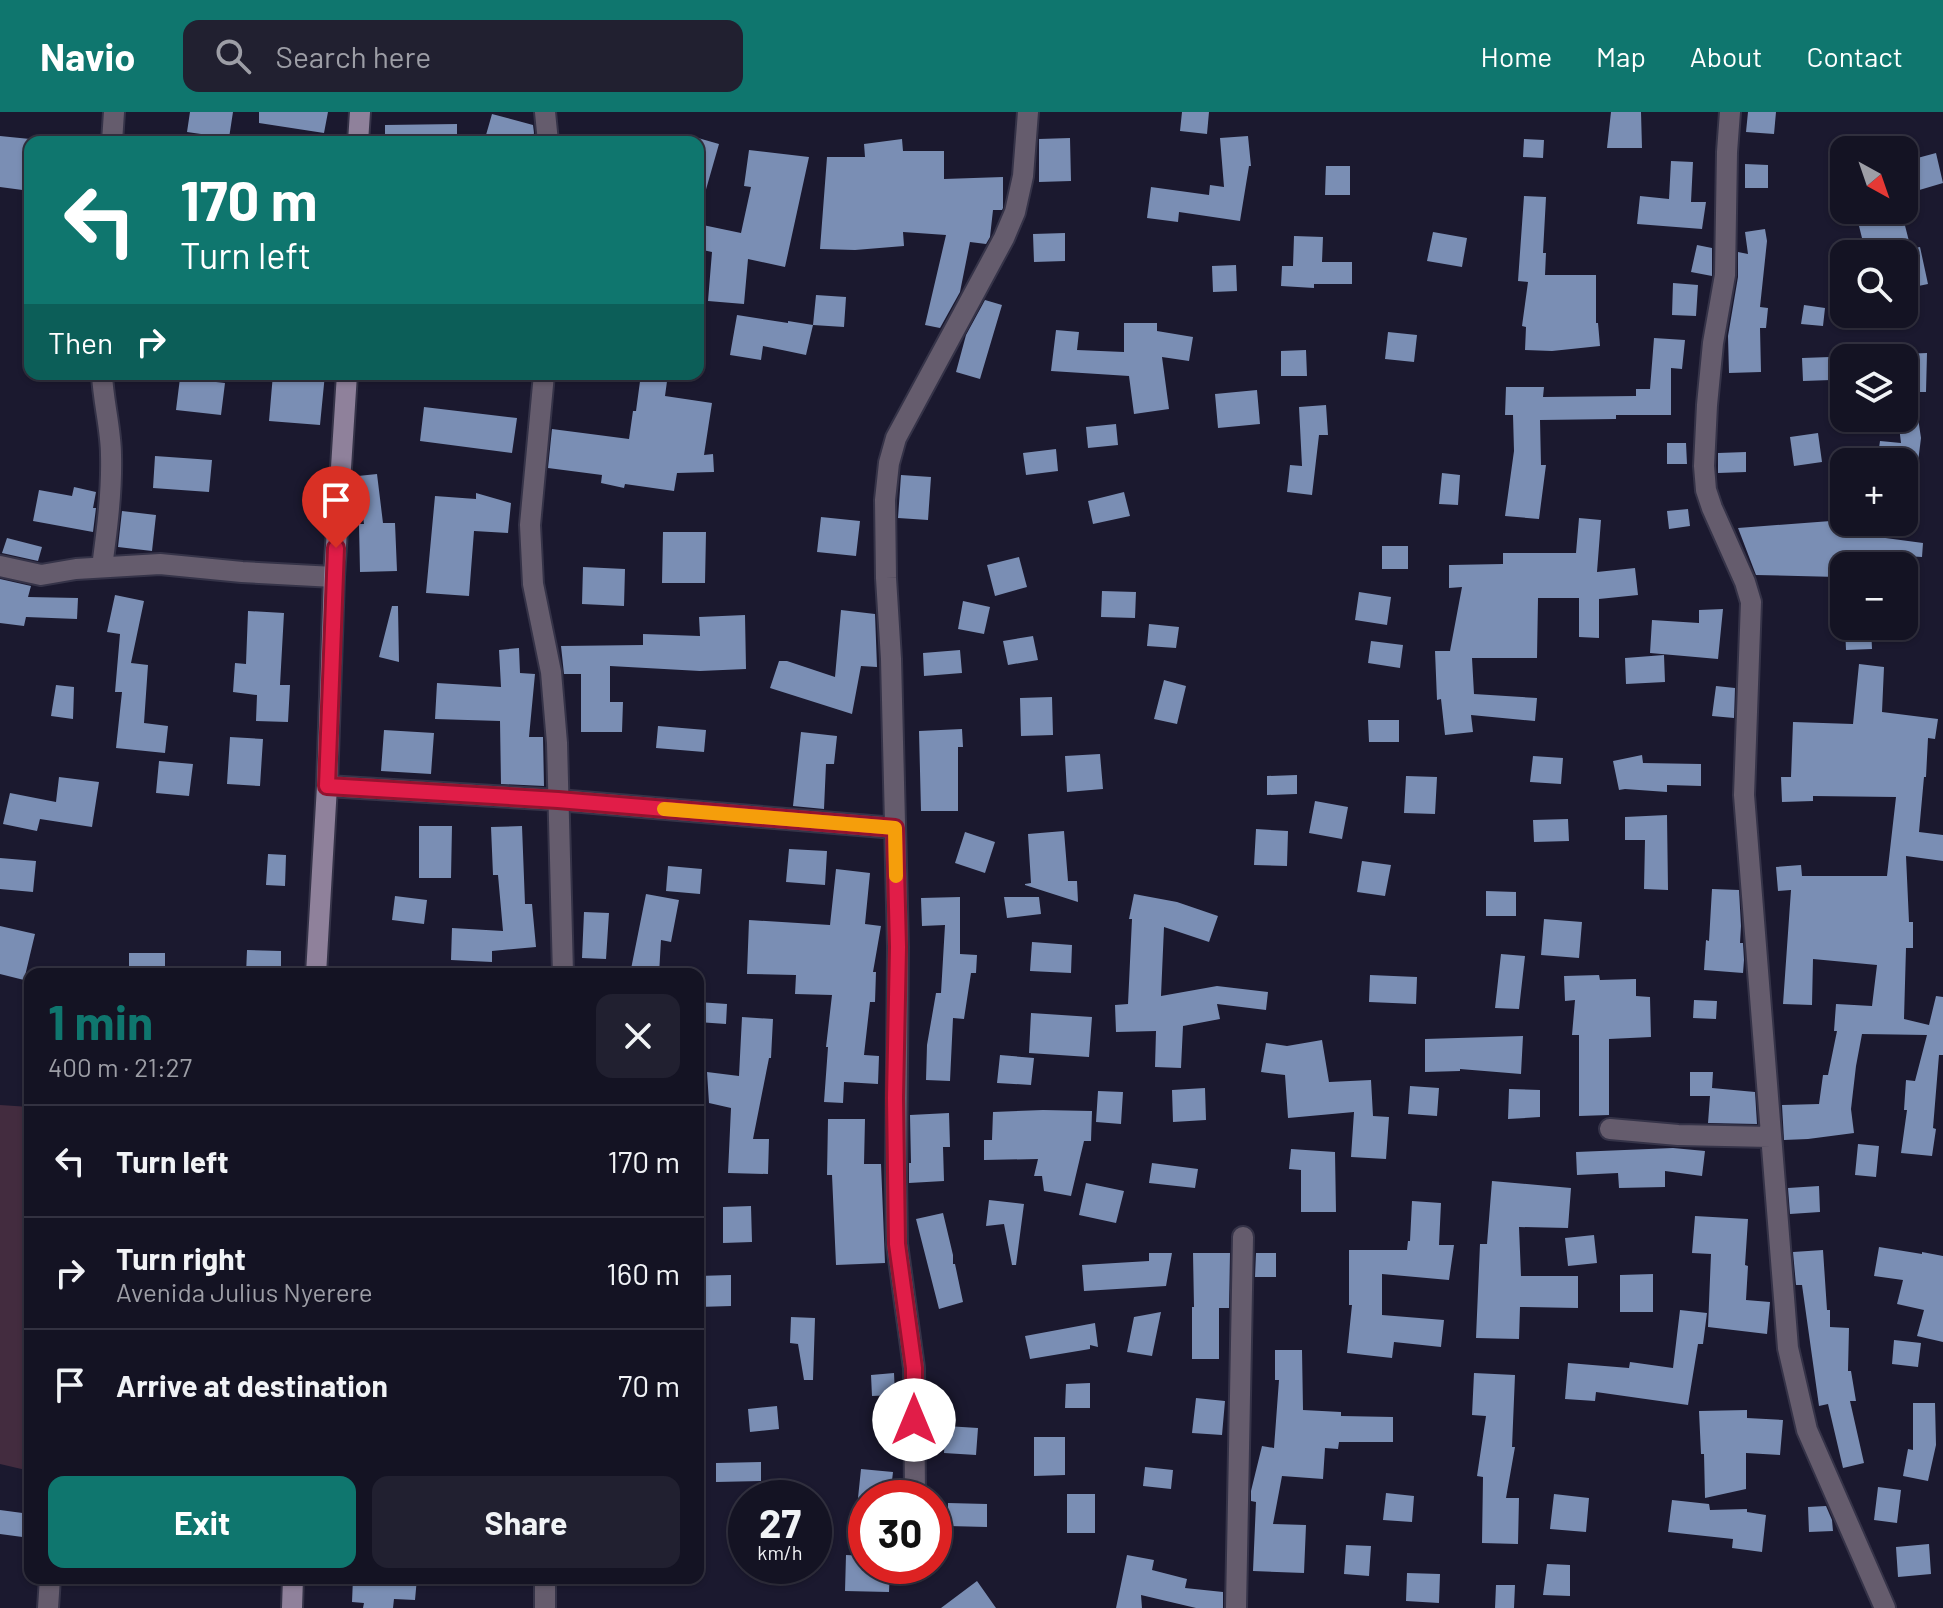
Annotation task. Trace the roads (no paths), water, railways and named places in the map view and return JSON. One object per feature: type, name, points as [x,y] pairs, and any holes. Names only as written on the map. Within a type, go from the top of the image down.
[{"type":"street","points":[[112,136],[114,112]]},
{"type":"street","points":[[358,136],[360,112]]},
{"type":"street","points":[[545,112],[547,136]]},
{"type":"street","points":[[915,1480],[914,1368],[897,1244],[895,1098],[898,947],[885,500],[889,463],[896,438],[1015,212],[1023,176],[1028,112]]},
{"type":"street","points":[[1730,112],[1725,275],[1713,343],[1704,466],[1706,490],[1712,508],[1751,602],[1744,795],[1788,1348],[1807,1430],[1885,1608]]},
{"type":"street","points":[[102,380],[111,452],[102,567]]},
{"type":"street","points":[[316,968],[327,786],[334,577],[347,380]]},
{"type":"street","points":[[543,380],[530,525],[533,584],[551,672],[557,743],[563,968]]},
{"type":"street","points":[[0,566],[41,575],[76,569],[160,564],[334,577]]},
{"type":"street","points":[[327,786],[558,800],[895,828]]},
{"type":"street","points":[[1610,1129],[1771,1137]]},
{"type":"street","points":[[1236,1608],[1243,1237]]},
{"type":"street","points":[[48,1608],[50,1584]]},
{"type":"street","points":[[292,1608],[293,1584]]},
{"type":"street","points":[[545,1584],[545,1608]]}]
